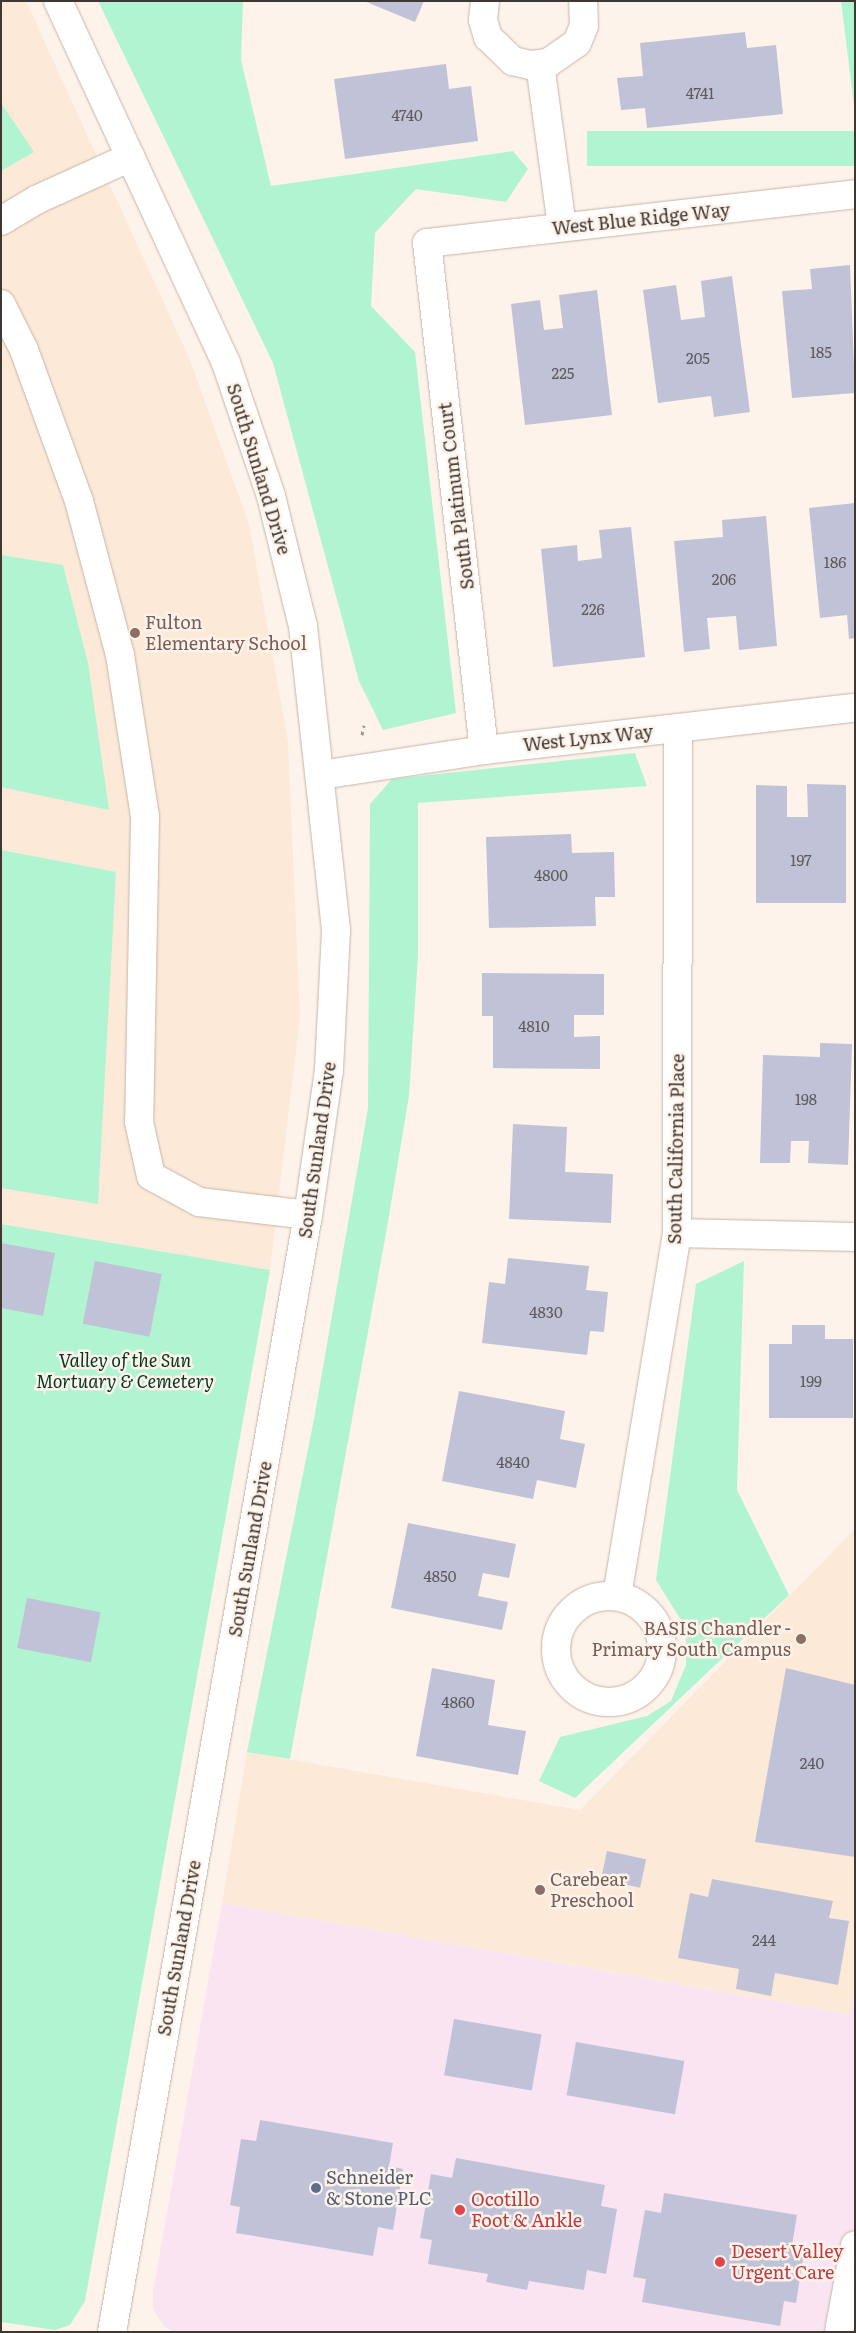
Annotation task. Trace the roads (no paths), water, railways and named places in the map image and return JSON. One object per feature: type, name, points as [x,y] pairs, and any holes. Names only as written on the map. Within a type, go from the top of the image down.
[{"type":"street","name":"South Sunland Drive","points":[[58,1],[226,363],[271,496],[303,626],[322,776],[336,931],[329,1070],[308,1215],[112,2332]]},
{"type":"street","points":[[484,1],[483,20],[499,51],[513,61],[540,64],[564,55],[576,43],[584,26],[583,1]]},
{"type":"street","points":[[540,64],[562,227]]},
{"type":"street","points":[[1,221],[36,200],[132,158]]},
{"type":"street","name":"West Blue Ridge Way","points":[[427,243],[855,194]]},
{"type":"street","name":"South Platinum Court","points":[[427,243],[484,750]]},
{"type":"street","points":[[1,304],[24,350],[79,501],[120,656],[145,817],[139,1122],[151,1176],[199,1202],[308,1215]]},
{"type":"street","name":"West Lynx Way","points":[[322,776],[484,750],[855,708]]},
{"type":"street","name":"South California Place","points":[[617,1596],[677,1233],[678,728]]},
{"type":"street","points":[[677,1233],[855,1237]]},
{"type":"street","points":[[839,2332],[855,2245]]},
{"type":"place","name":"Fulton Elementary School","points":[[135,633]]},
{"type":"place","name":"BASIS Chandler - Primary South Campus","points":[[801,1639]]},
{"type":"place","name":"Carebear Preschool","points":[[540,1890]]},
{"type":"place","name":"Schneider & Stone PLC","points":[[316,2188]]},
{"type":"place","name":"Ocotillo Foot & Ankle","points":[[460,2210]]},
{"type":"place","name":"Desert Valley Urgent Care","points":[[720,2262]]},
{"type":"park label","name":"Valley of the Sun Mortuary & Cemetery","points":[[125,1371]]}]
